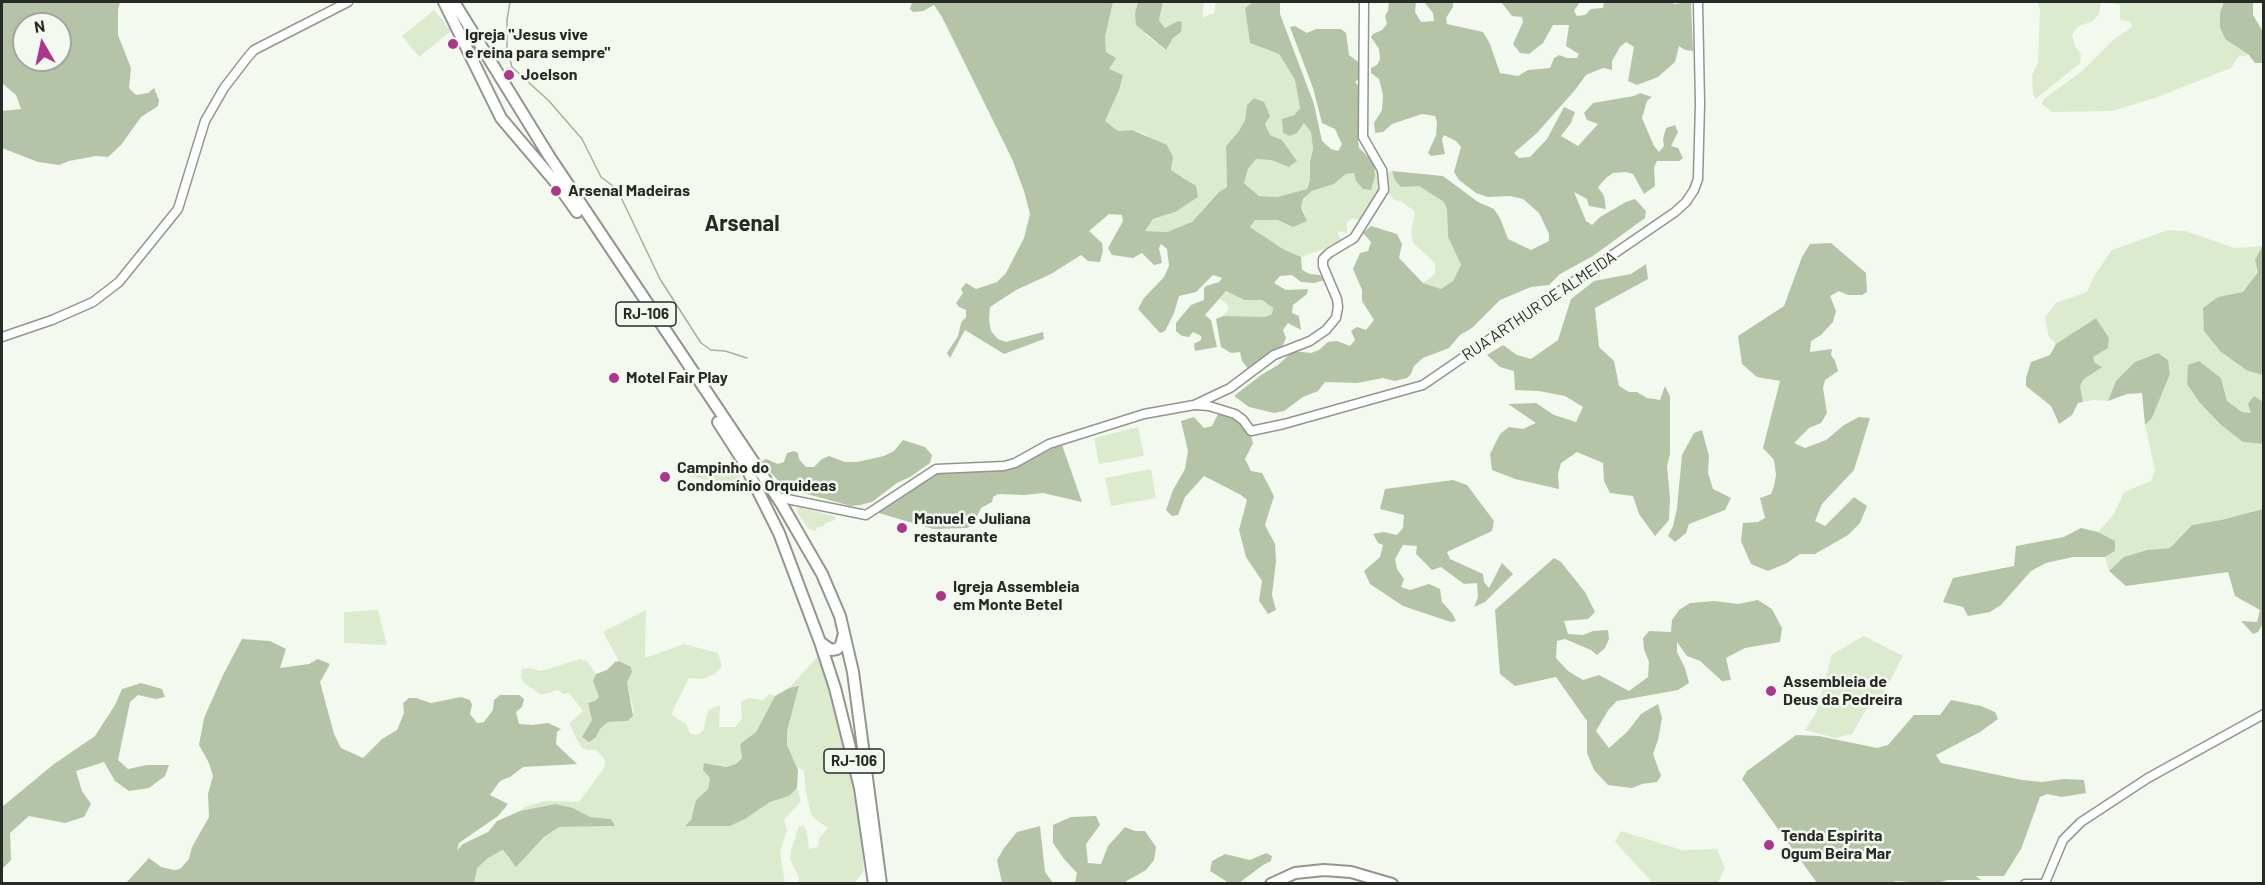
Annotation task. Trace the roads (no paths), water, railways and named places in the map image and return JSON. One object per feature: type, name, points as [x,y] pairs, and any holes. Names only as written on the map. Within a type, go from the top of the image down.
[{"type":"highway","name":"RJ-106","points":[[444,2],[490,96],[507,125],[571,203],[743,461],[779,532],[835,688],[856,772],[874,884]]},
{"type":"highway","name":"RJ-106","points":[[454,2],[474,38],[623,269],[777,496],[815,559],[834,599],[845,630],[858,698],[881,884]]},
{"type":"highway","points":[[490,96],[499,102],[506,102],[508,88]]},
{"type":"highway","points":[[507,125],[508,116],[513,111],[526,117]]},
{"type":"highway","points":[[820,642],[831,650],[837,649],[841,645],[845,630]]},
{"type":"highway","points":[[1270,884],[1295,873],[1324,870],[1351,872],[1392,884]]},
{"type":"highway","points":[[1286,884],[1310,876],[1325,876],[1368,884]]},
{"type":"street","points":[[2,337],[52,320],[93,302],[119,282],[178,209],[205,121],[224,88],[247,58],[254,50],[348,2]]},
{"type":"street","points":[[777,496],[866,515],[936,469],[1004,466],[1016,463],[1049,444],[1144,414],[1194,405],[1230,388],[1274,355],[1316,338],[1331,325],[1338,312],[1337,299],[1323,266],[1323,259],[1354,238],[1362,229],[1383,195],[1385,186],[1382,170],[1363,137],[1364,2]]},
{"type":"street","name":"RUA ARTHUR DE ALMEIDA","points":[[1194,405],[1209,406],[1235,414],[1251,431],[1423,385],[1675,212],[1695,190],[1698,179],[1700,104],[1698,2]]},
{"type":"street","points":[[2025,884],[2045,883],[2063,840],[2081,822],[2148,778],[2264,714]]},
{"type":"waterway","points":[[510,2],[507,20],[507,49],[512,67],[549,101],[582,139],[601,177],[617,189],[660,279],[701,343],[711,350],[725,351],[747,358]]},
{"type":"place","name":"Igreja \"Jesus vive e reina para sempre\"","points":[[453,44]]},
{"type":"place","name":"Joelson","points":[[509,75]]},
{"type":"place","name":"Arsenal Madeiras","points":[[556,191]]},
{"type":"place","name":"Motel Fair Play","points":[[614,378]]},
{"type":"place","name":"Campinho do Condomínio Orquideas","points":[[665,477]]},
{"type":"place","name":"Manuel e Juliana restaurante","points":[[902,528]]},
{"type":"place","name":"Igreja Assembleia em Monte Betel","points":[[941,596]]},
{"type":"place","name":"Assembleia de Deus da Pedreira","points":[[1771,691]]},
{"type":"place","name":"Tenda Espirita Ogum Beira Mar","points":[[1769,845]]},
{"type":"district","name":"Arsenal","points":[[742,224]]}]
